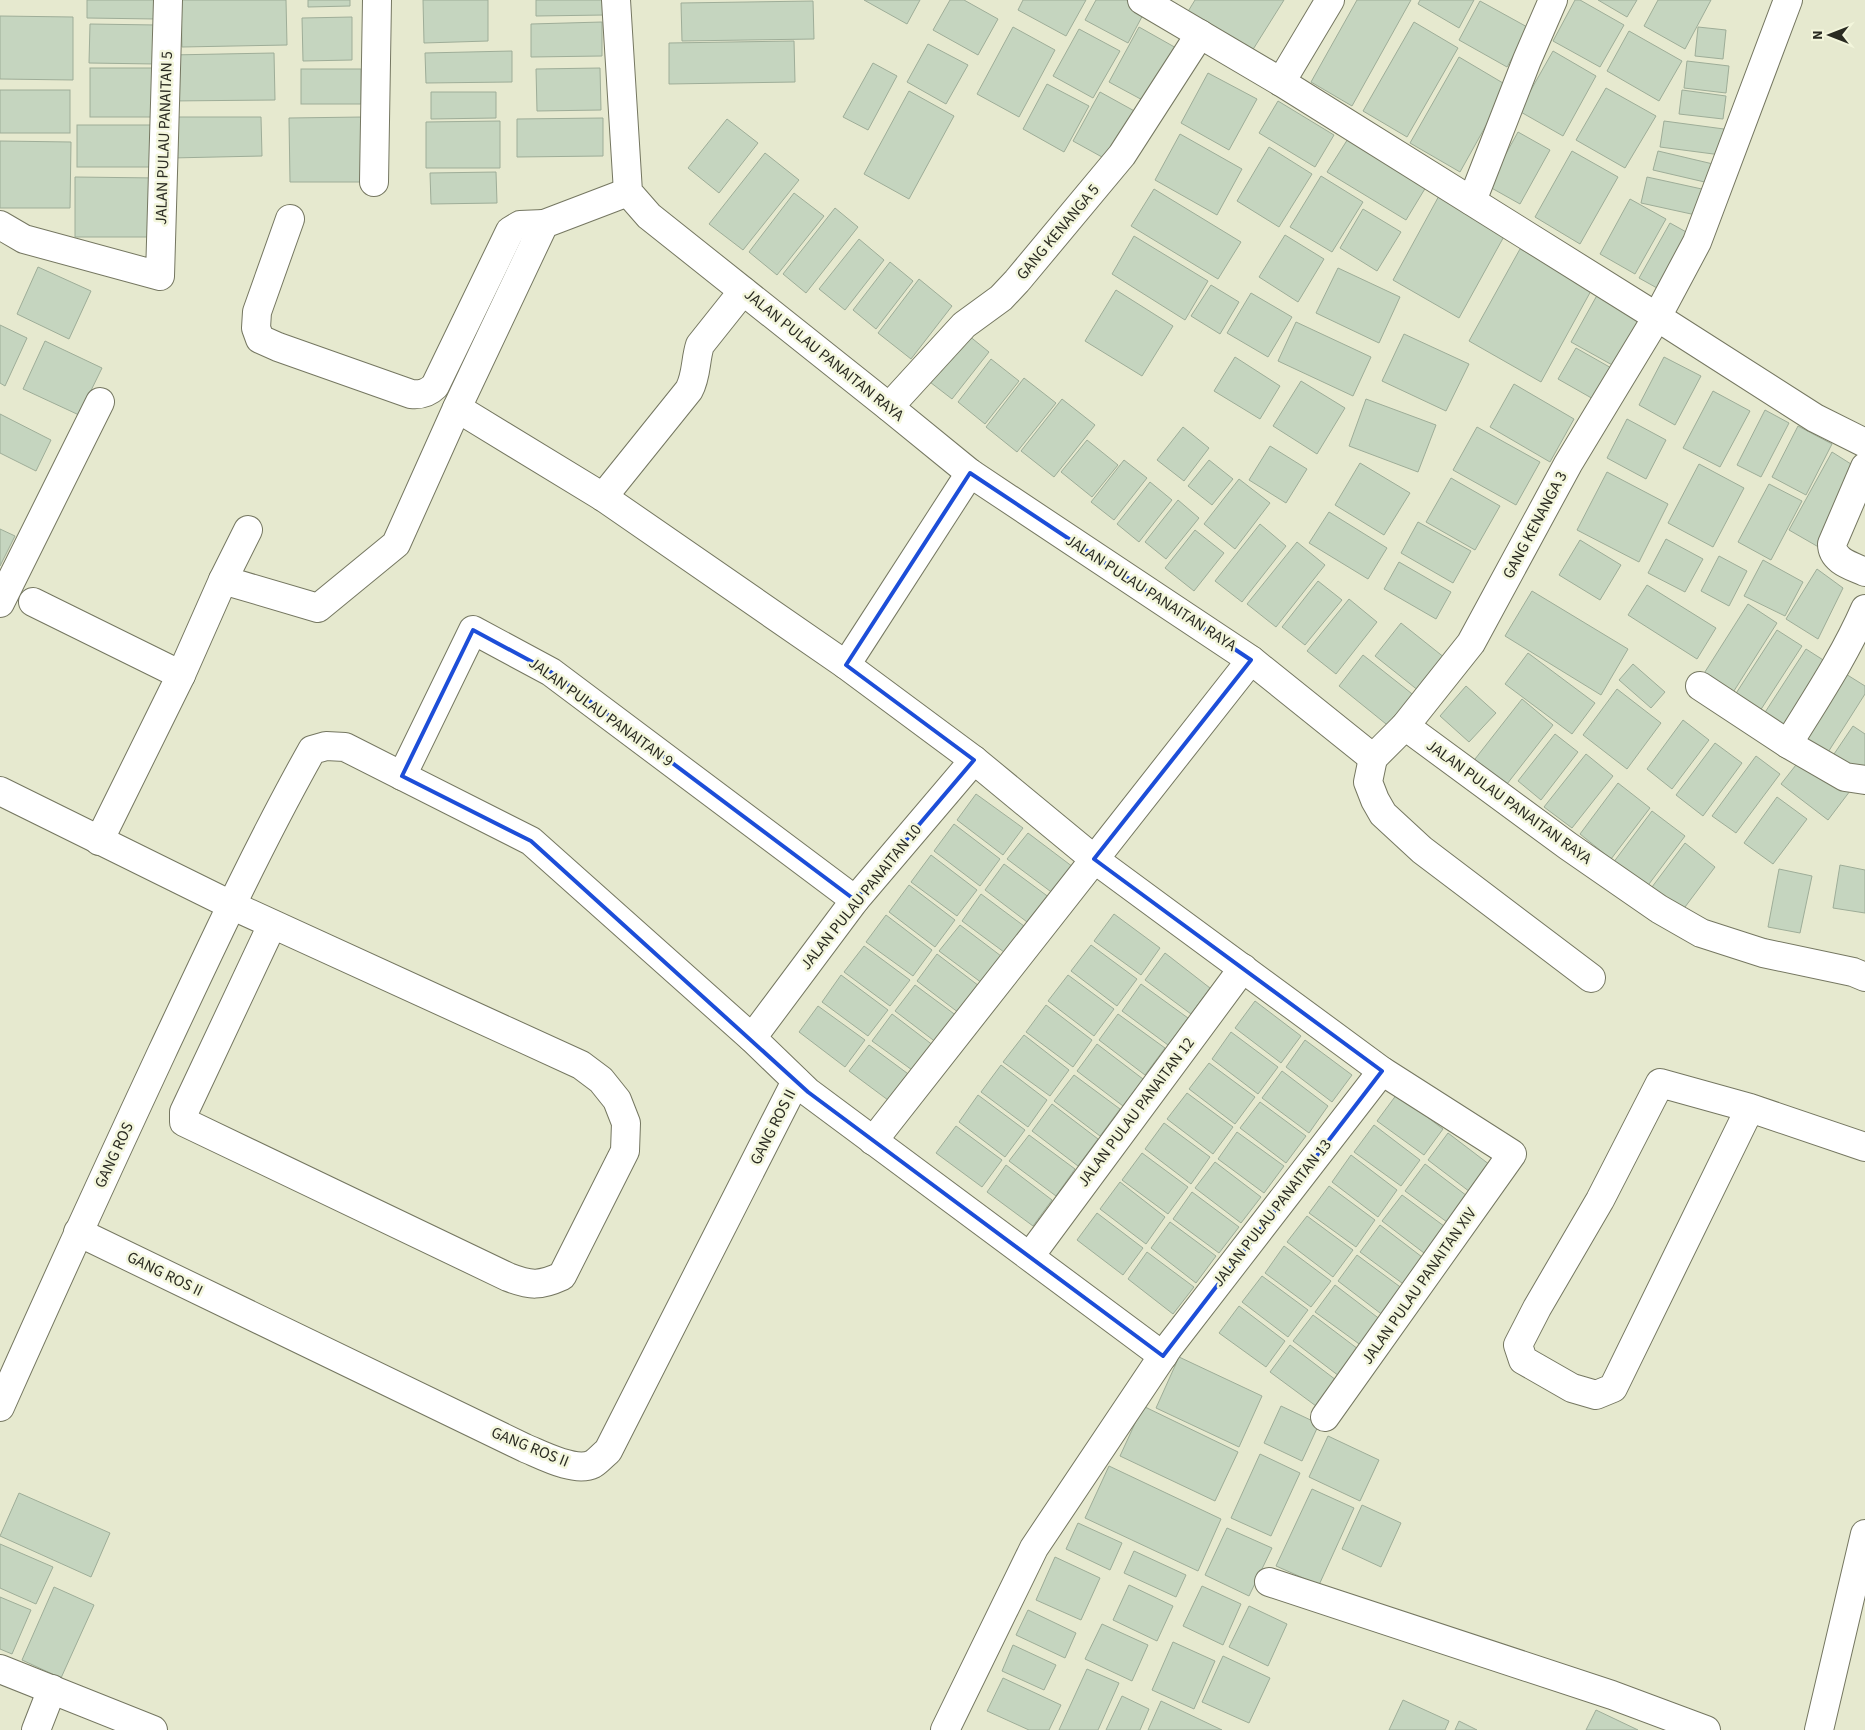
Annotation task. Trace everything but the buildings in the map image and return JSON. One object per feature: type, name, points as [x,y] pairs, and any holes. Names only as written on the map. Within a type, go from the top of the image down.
[{"type":"street","name":"JALAN PULAU PANAITAN 5","points":[[0,225],[24,239],[160,276],[168,0]]},
{"type":"street","points":[[374,182],[377,0]]},
{"type":"street","points":[[290,219],[257,312],[256,328],[260,339],[411,394],[418,395],[429,392],[435,386],[510,231],[520,225],[544,224],[628,192],[616,0]]},
{"type":"street","points":[[1142,0],[1281,82],[1815,418],[1865,443]]},
{"type":"street","points":[[1281,82],[1330,0]]},
{"type":"street","points":[[1472,201],[1527,60],[1553,0]]},
{"type":"street","name":"GANG KENANGA 3","points":[[1405,726],[1471,643],[1568,464],[1657,317],[1697,242],[1788,0]]},
{"type":"street","name":"GANG KENANGA 5","points":[[889,406],[964,325],[1001,298],[1018,281],[1122,155],[1200,34]]},
{"type":"street","name":"JALAN PULAU PANAITAN RAYA","points":[[628,192],[649,216],[889,406],[970,473],[1252,660],[1373,758]]},
{"type":"street","points":[[223,580],[318,608],[396,544],[457,408],[544,224]]},
{"type":"street","points":[[603,497],[689,390],[695,375],[697,353],[700,345],[743,291]]},
{"type":"street","points":[[0,603],[100,402]]},
{"type":"street","points":[[457,408],[603,497],[846,665],[974,760],[1094,859],[1382,1071]]},
{"type":"street","points":[[1865,467],[1832,544],[1836,557],[1865,572]]},
{"type":"street","points":[[846,665],[970,473]]},
{"type":"street","points":[[99,841],[181,675],[223,580],[248,530]]},
{"type":"street","points":[[33,602],[181,675]]},
{"type":"street","points":[[1788,744],[1836,667],[1865,609]]},
{"type":"street","name":"JALAN PULAU PANAITAN 9","points":[[402,776],[473,630],[551,672],[855,900]]},
{"type":"street","points":[[873,1141],[1252,660]]},
{"type":"street","points":[[1700,686],[1788,744],[1844,777],[1865,780]]},
{"type":"street","points":[[1405,726],[1373,758],[1368,782],[1374,800],[1383,814],[1422,850],[1591,978]]},
{"type":"street","name":"JALAN PULAU PANAITAN RAYA","points":[[1405,726],[1568,846],[1659,908],[1701,933],[1762,953],[1853,972],[1865,977]]},
{"type":"street","name":"GANG ROS","points":[[0,1407],[78,1232],[231,905],[312,750],[326,746],[345,747],[402,776]]},
{"type":"street","name":"JALAN PULAU PANAITAN 10","points":[[752,1038],[855,900],[974,760]]},
{"type":"street","points":[[402,776],[531,841],[752,1038],[796,1082],[1163,1356]]},
{"type":"street","points":[[0,791],[272,925],[581,1065],[601,1080],[617,1100],[626,1123],[625,1151],[562,1276],[544,1284],[527,1284],[508,1277],[184,1122],[184,1112],[272,925]]},
{"type":"street","name":"JALAN PULAU PANAITAN 12","points":[[1030,1256],[1243,968]]},
{"type":"street","name":"JALAN PULAU PANAITAN XIV","points":[[1326,1417],[1512,1154],[1382,1071]]},
{"type":"street","name":"JALAN PULAU PANAITAN 13","points":[[945,1730],[1034,1548],[1163,1356],[1382,1071]]},
{"type":"street","name":"GANG ROS II","points":[[78,1232],[525,1448],[558,1462],[578,1466],[592,1464],[608,1451],[796,1082]]},
{"type":"street","points":[[1750,1108],[1613,1388],[1596,1395],[1572,1388],[1523,1360],[1518,1345],[1537,1308],[1600,1200],[1660,1084],[1750,1108],[1865,1147]]},
{"type":"street","points":[[1819,1730],[1865,1534]]},
{"type":"street","points":[[1269,1582],[1612,1695],[1706,1730]]},
{"type":"street","points":[[0,1669],[153,1730]]},
{"type":"street","points":[[36,1730],[52,1689]]},
{"type":"highlighted area","points":[[970,473],[1251,660],[1094,859],[1382,1071],[1163,1356],[808,1092],[531,841],[402,776],[473,630],[551,672],[855,900],[974,760],[846,665]]}]
